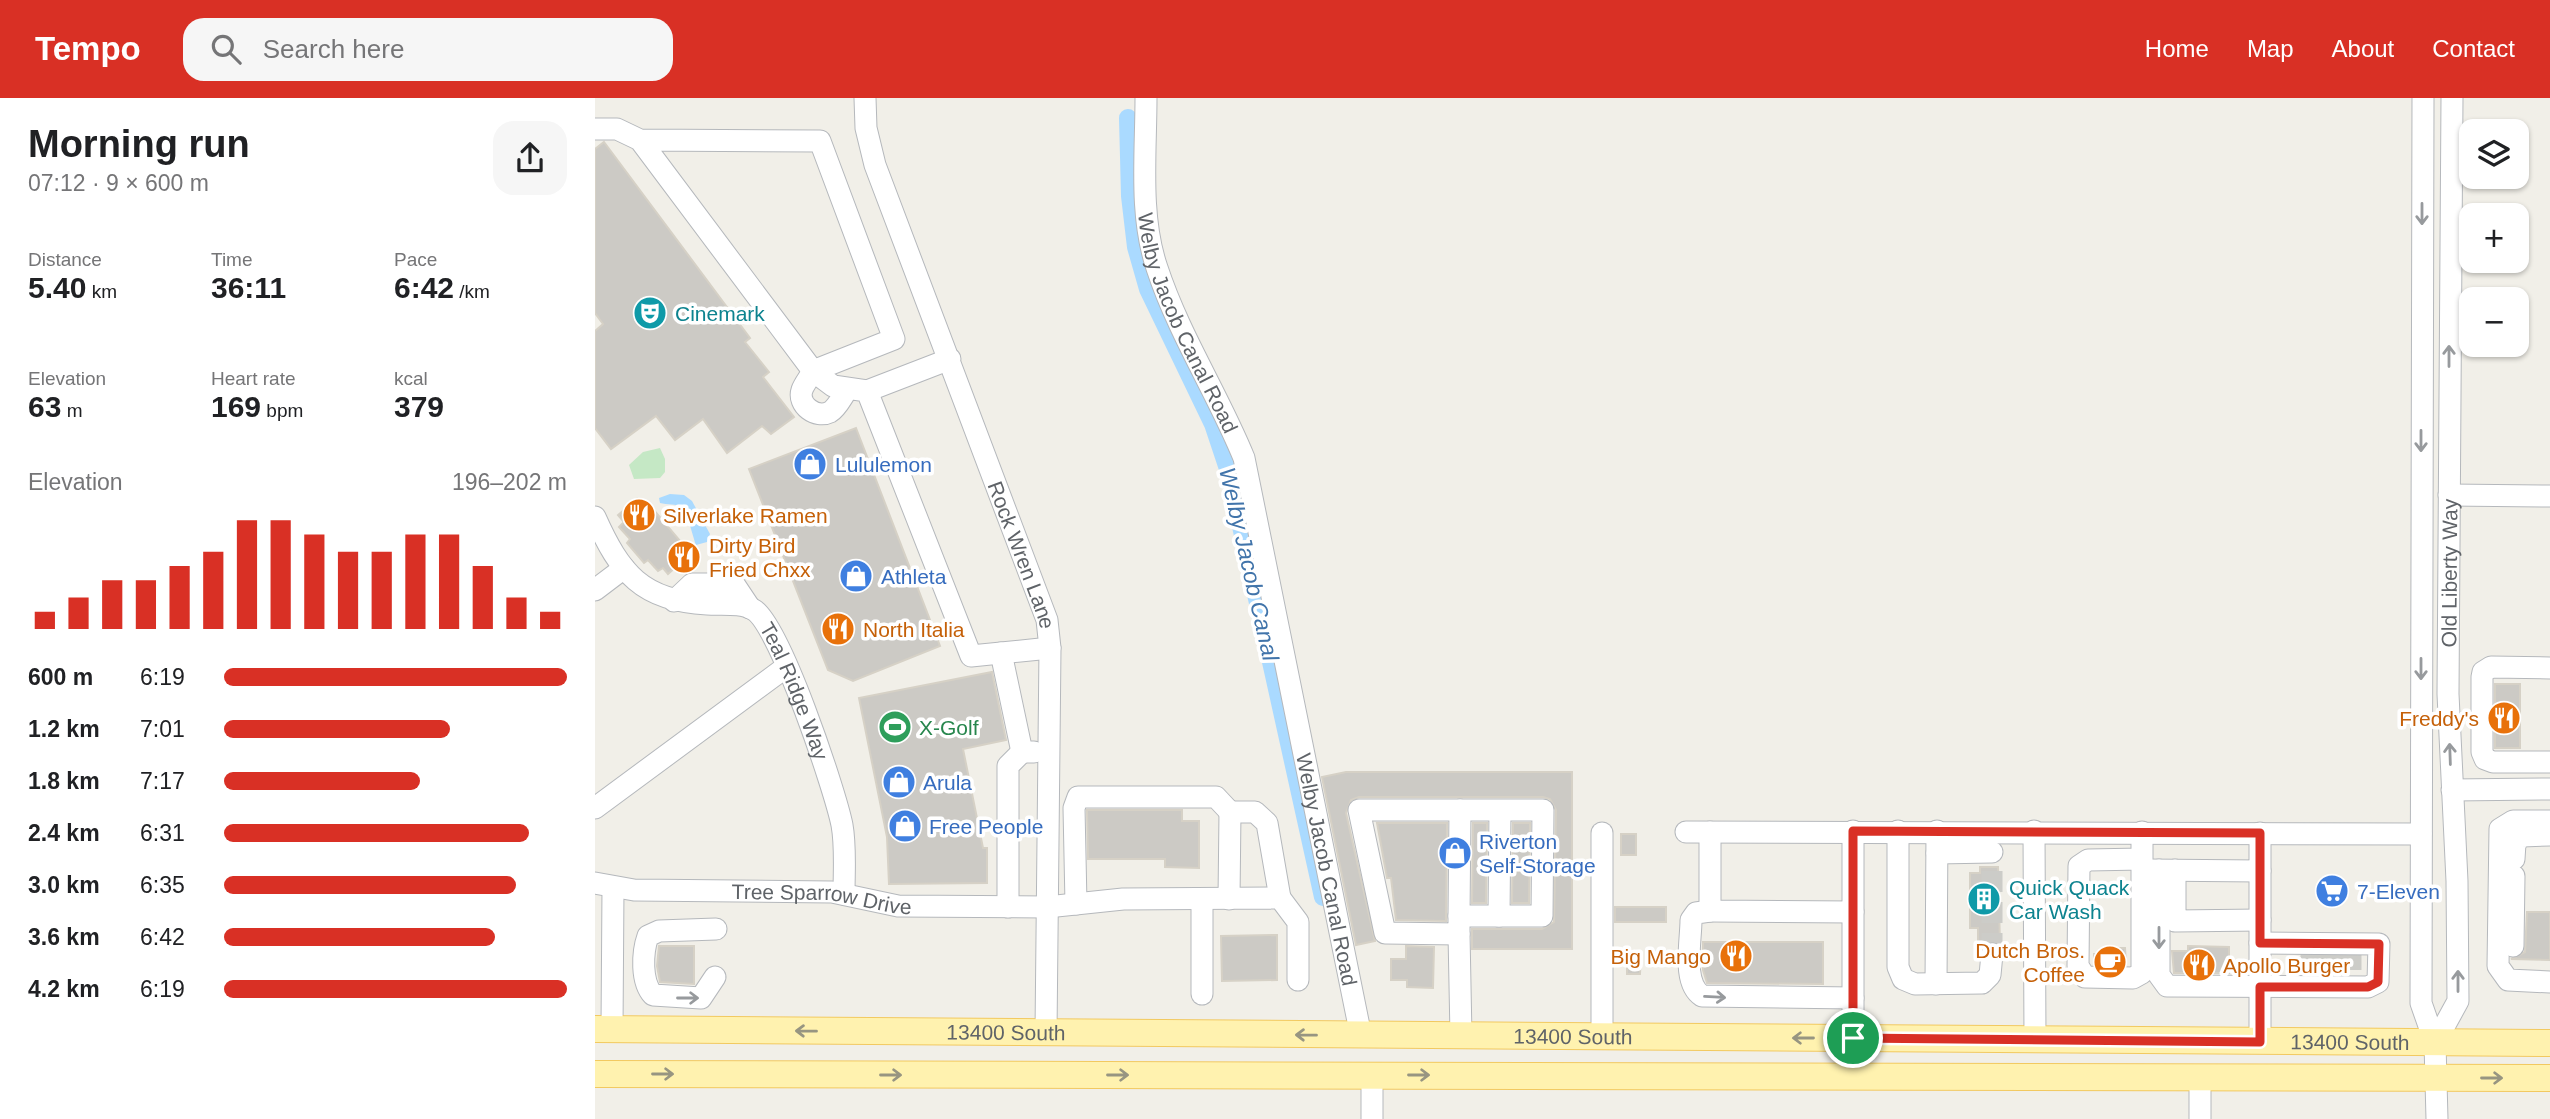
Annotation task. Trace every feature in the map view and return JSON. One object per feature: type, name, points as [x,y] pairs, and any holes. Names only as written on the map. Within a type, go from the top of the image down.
[{"type":"main road","name":"13400 South","points":[[604,1029],[2550,1043]]},
{"type":"main road","name":"13400 South","points":[[595,1074],[2550,1078]]},
{"type":"street","name":"Rock Wren Lane","points":[[865,98],[866,128],[875,165],[1042,600],[1050,648],[1046,1033]]},
{"type":"street","name":"Welby Jacob Canal Road","points":[[1146,98],[1146,213],[1156,267],[1179,324],[1225,411],[1244,458],[1361,1036]]},
{"type":"street","name":"Old Liberty Way","points":[[2423,98],[2421,1003],[2435,1043],[2437,1119]]},
{"type":"street","name":"Old Liberty Way","points":[[2435,1043],[2458,1001],[2457,881],[2452,790],[2449,495],[2452,98]]},
{"type":"street","points":[[595,129],[617,129],[641,140],[820,141],[894,339],[813,371],[801,392],[803,402],[811,412],[822,414],[832,411],[857,391],[950,359]]},
{"type":"street","points":[[641,140],[813,371],[832,386],[857,391]]},
{"type":"street","points":[[857,391],[971,656],[1050,648]]},
{"type":"street","points":[[2449,495],[2550,496]]},
{"type":"street","name":"Teal Ridge Way","points":[[595,517],[611,551],[641,585],[674,601],[750,608],[767,625],[813,730],[840,817],[844,848],[844,894]]},
{"type":"street","points":[[595,590],[624,568]]},
{"type":"street","points":[[1001,653],[1022,752]]},
{"type":"street","points":[[595,808],[786,667]]},
{"type":"street","points":[[2550,668],[2491,667],[2483,672],[2482,677],[2482,752],[2485,759],[2493,762],[2550,762]]},
{"type":"street","points":[[1007,907],[1008,766],[1022,752],[1049,752]]},
{"type":"street","points":[[2452,790],[2550,789]]},
{"type":"street","points":[[1076,904],[1074,808],[1078,797],[1216,797],[1230,812],[1229,899]]},
{"type":"street","points":[[1359,810],[1460,810],[1543,810],[1542,916],[1499,916],[1459,925],[1385,933],[1359,810]]},
{"type":"street","points":[[1460,810],[1461,1037]]},
{"type":"street","points":[[1499,916],[1500,810]]},
{"type":"street","points":[[1230,812],[1255,812],[1267,823],[1280,898],[1299,922],[1298,980]]},
{"type":"street","points":[[2550,821],[2513,821],[2500,829],[2498,966],[2503,977],[2513,982],[2550,982]]},
{"type":"street","points":[[1853,831],[1853,1038]]},
{"type":"street","points":[[1898,831],[1900,973],[1909,983],[1982,983],[1990,975],[1991,954]]},
{"type":"street","points":[[1936,984],[1937,831]]},
{"type":"street","points":[[1937,853],[1992,860],[1992,831]]},
{"type":"street","points":[[2034,831],[2035,1040]]},
{"type":"street","points":[[1686,832],[2421,834]]},
{"type":"street","points":[[1710,832],[1710,911]]},
{"type":"street","points":[[2142,832],[2175,921],[2260,920]]},
{"type":"street","points":[[1602,833],[1602,1037]]},
{"type":"street","points":[[2260,833],[2260,1042]]},
{"type":"street","points":[[2513,982],[2515,843],[2522,836],[2550,835]]},
{"type":"street","points":[[2154,867],[2140,944],[2143,969],[2138,977],[2090,978],[2078,971],[2079,866],[2088,860],[2154,867],[2260,871]]},
{"type":"street","points":[[2154,867],[2159,975],[2163,983],[2172,987],[2260,987],[2331,963],[2260,943]]},
{"type":"street","points":[[604,886],[604,1029]]},
{"type":"street","name":"Tree Sparrow Drive","points":[[604,886],[818,891],[844,894],[883,905],[1047,907],[1123,899],[1280,898]]},
{"type":"street","points":[[1202,899],[1202,994]]},
{"type":"street","points":[[1853,912],[1710,911],[1696,913],[1691,920],[1691,979],[1696,992],[1702,996],[1853,998]]},
{"type":"street","points":[[715,977],[701,998],[666,998],[653,995],[646,987],[645,972],[649,936],[659,931],[716,929]]},
{"type":"street","points":[[1372,1075],[1372,1119]]},
{"type":"street","points":[[2200,1077],[2200,1119]]},
{"type":"green space","points":[[660,448],[665,459],[665,472],[660,478],[634,479],[629,465],[643,452]]},
{"type":"water","points":[[670,494],[684,495],[692,501],[710,534],[707,542],[696,545],[688,519],[680,506],[660,503],[659,498]]},
{"type":"building","points":[[604,142],[750,338],[745,342],[769,372],[763,377],[794,417],[771,434],[762,426],[727,453],[703,419],[675,440],[656,416],[611,449],[595,428],[595,331],[603,324],[595,313],[595,149]]},
{"type":"building","points":[[856,428],[940,646],[853,681],[828,670],[749,469]]},
{"type":"building","points":[[637,499],[649,513],[653,509],[681,542],[677,545],[687,557],[668,574],[663,568],[658,571],[648,560],[644,563],[627,543],[630,539],[619,527],[624,522],[618,515]]},
{"type":"building","points":[[992,672],[1006,740],[963,749],[983,848],[987,848],[987,883],[889,884],[887,837],[859,698]]},
{"type":"building","name":"Freddy's","points":[[2495,684],[2520,684],[2520,748],[2495,748]]},
{"type":"building","points":[[1346,772],[1572,772],[1572,949],[1472,949],[1472,929],[1542,929],[1554,922],[1556,810],[1550,799],[1543,797],[1359,797],[1351,800],[1346,813],[1375,941],[1356,945],[1322,777]]},
{"type":"building","points":[[1087,810],[1182,810],[1182,821],[1199,821],[1199,868],[1165,867],[1165,859],[1088,859]]},
{"type":"building","points":[[1377,823],[1447,823],[1446,921],[1396,920],[1391,878],[1387,878]]},
{"type":"building","points":[[1473,823],[1487,823],[1486,903],[1472,903]]},
{"type":"building","points":[[1513,823],[1530,823],[1529,903],[1512,903]]},
{"type":"building","points":[[1621,834],[1636,834],[1636,855],[1621,855]]},
{"type":"building","name":"Quick Quack Car Wash","points":[[1980,867],[1998,867],[2000,944],[1987,942],[1978,954],[1978,928],[1970,928],[1970,873],[1980,873]]},
{"type":"building","points":[[1615,907],[1666,907],[1666,922],[1615,922]]},
{"type":"building","points":[[2527,912],[2550,912],[2550,960],[2511,959],[2525,952]]},
{"type":"building","points":[[1277,935],[1277,980],[1222,981],[1221,936]]},
{"type":"building","points":[[1703,942],[1823,942],[1823,984],[1707,983],[1703,970]]},
{"type":"building","points":[[659,946],[694,946],[694,984],[660,982],[657,966]]},
{"type":"building","points":[[1406,946],[1434,947],[1433,988],[1407,987],[1407,980],[1391,980],[1391,959],[1406,959]]},
{"type":"building","name":"Apollo Burger","points":[[2188,946],[2229,947],[2229,973],[2174,973],[2172,951],[2188,951]]},
{"type":"building","name":"Dutch Bros. Coffee","points":[[2104,948],[2125,948],[2126,965],[2094,964],[2094,954],[2104,954]]},
{"type":"building","points":[[1627,952],[1641,952],[1640,974],[1627,974]]},
{"type":"waterway","name":"Welby Jacob Canal","points":[[1128,118],[1130,196],[1136,247],[1148,289],[1213,424],[1229,472],[1323,897]]},
{"type":"tunnel","points":[[1992,867],[1992,954]]},
{"type":"tunnel","points":[[2311,951],[2311,970]]},
{"type":"tunnel","points":[[2331,952],[2331,972]]},
{"type":"tunnel","points":[[2351,952],[2351,970]]},
{"type":"place","name":"Cinemark","points":[[650,313]]},
{"type":"place","name":"Lululemon","points":[[810,464]]},
{"type":"place","name":"Silverlake Ramen","points":[[639,515]]},
{"type":"place","name":"Dirty Bird Fried Chxx","points":[[684,557]]},
{"type":"place","name":"Athleta","points":[[856,576]]},
{"type":"place","name":"North Italia","points":[[838,629]]},
{"type":"place","name":"Freddy's","points":[[2504,718]]},
{"type":"place","name":"X-Golf","points":[[895,727]]},
{"type":"place","name":"Arula","points":[[899,782]]},
{"type":"place","name":"Free People","points":[[905,826]]},
{"type":"place","name":"Riverton Self-Storage","points":[[1455,853]]},
{"type":"place","name":"7-Eleven","points":[[2332,891]]},
{"type":"place","name":"Quick Quack Car Wash","points":[[1984,899]]},
{"type":"place","name":"Big Mango","points":[[1736,956]]},
{"type":"place","name":"Dutch Bros. Coffee","points":[[2110,962]]},
{"type":"place","name":"Apollo Burger","points":[[2199,965]]},
{"type":"route","points":[[1853,831],[2260,833],[2260,943],[2379,944],[2378,982],[2368,987],[2260,987],[2260,1042],[1853,1038],[1853,831]]}]
